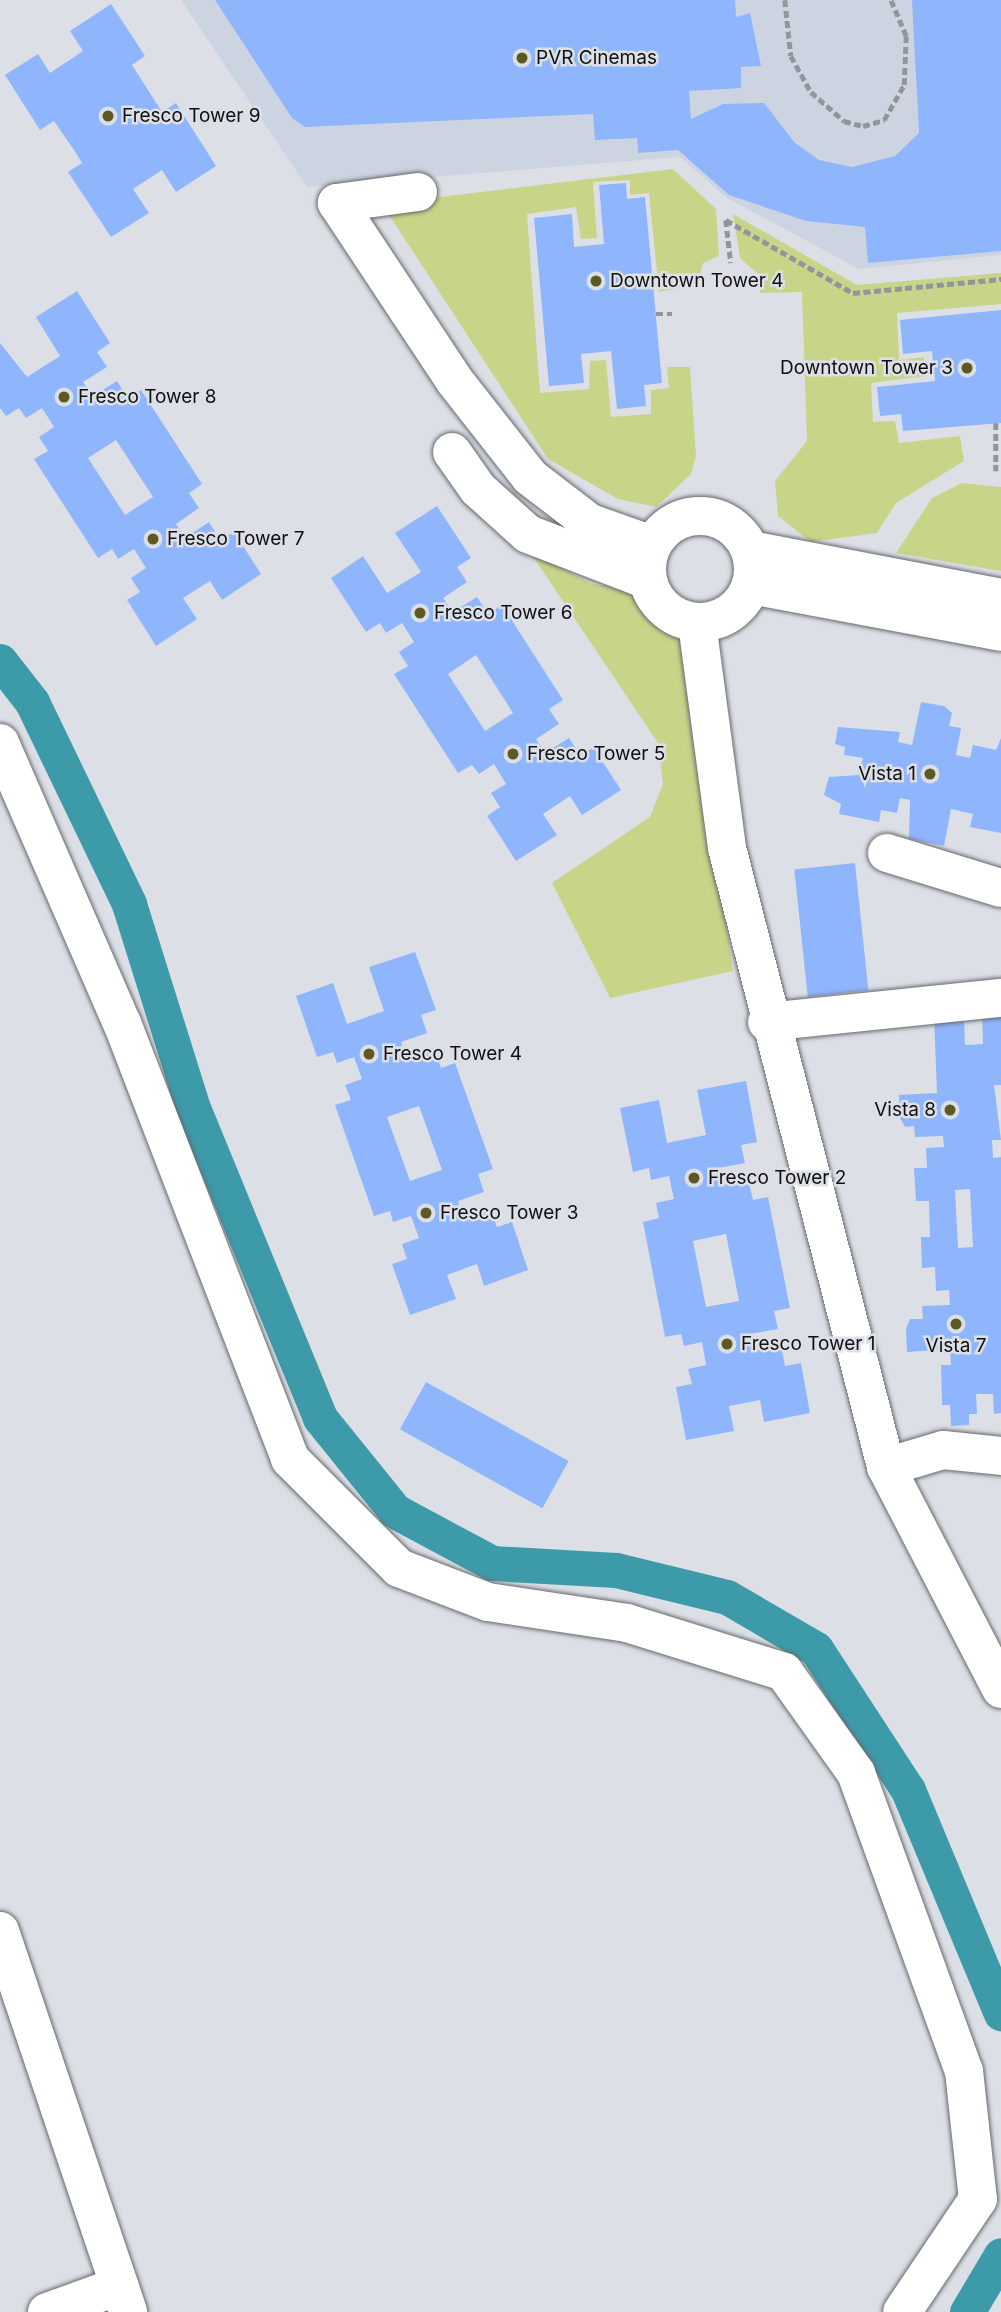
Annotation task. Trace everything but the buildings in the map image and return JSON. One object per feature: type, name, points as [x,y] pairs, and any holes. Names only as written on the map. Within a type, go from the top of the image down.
[{"type":"street","points":[[418,192],[337,203],[454,380],[530,477],[590,523],[650,562],[664,610],[706,622],[743,601],[751,567],[741,535],[711,517],[677,521],[650,562]]},
{"type":"street","points":[[452,452],[478,489],[528,534],[650,562]]},
{"type":"street","points":[[751,567],[1001,598]]},
{"type":"street","points":[[751,567],[1001,632]]},
{"type":"street","points":[[706,622],[713,771],[897,1464],[995,1645],[1001,1689]]},
{"type":"street","points":[[0,743],[122,1023],[290,1459],[399,1568],[488,1602],[627,1623],[784,1672],[856,1773],[964,2071],[978,2199],[902,2312]]},
{"type":"street","points":[[887,853],[1001,888]]},
{"type":"street","points":[[777,1020],[1001,998]]},
{"type":"street","points":[[897,1464],[943,1450],[1001,1456]]},
{"type":"street","points":[[0,1931],[123,2299],[47,2312]]},
{"type":"path","points":[[785,0],[791,56],[811,92],[845,121],[863,126],[884,120],[904,85],[906,36],[891,0]]},
{"type":"path","points":[[731,263],[726,220],[853,293],[1001,279]]},
{"type":"path","points":[[656,314],[671,314]]},
{"type":"path","points":[[996,423],[996,471]]},
{"type":"shaded area","points":[[181,0],[1001,0],[1001,255],[859,269],[727,198],[680,157],[307,187]]},
{"type":"green space","points":[[673,169],[716,209],[719,256],[703,263],[697,285],[659,292],[649,193],[630,195],[630,180],[593,182],[597,238],[581,239],[576,207],[527,214],[540,393],[589,389],[590,361],[606,360],[611,417],[651,414],[651,390],[669,388],[667,367],[690,367],[696,456],[691,474],[656,507],[618,499],[548,459],[382,204]]},
{"type":"green space","points":[[733,214],[857,285],[1001,273],[1001,304],[897,313],[899,360],[924,357],[926,376],[871,383],[873,422],[895,421],[899,443],[960,436],[964,461],[896,503],[877,533],[811,542],[778,516],[775,481],[807,441],[802,292],[760,293],[760,276],[740,258]]},
{"type":"green space","points":[[962,483],[1001,487],[1001,571],[896,553],[932,498]]},
{"type":"green space","points":[[530,552],[592,584],[633,588],[661,632],[686,640],[733,971],[610,998],[552,883],[650,817],[663,784],[658,743]]},
{"type":"waterway","points":[[0,661],[32,702],[129,904],[193,1108],[320,1418],[395,1511],[492,1563],[616,1570],[727,1597],[816,1649],[908,1790],[1001,2013]]},
{"type":"waterway","points":[[967,2312],[1001,2255]]},
{"type":"place","name":"PVR Cinemas","points":[[522,58]]},
{"type":"place","name":"Fresco Tower 9","points":[[108,116]]},
{"type":"place","name":"Downtown Tower 4","points":[[596,281]]},
{"type":"place","name":"Downtown Tower 3","points":[[967,368]]},
{"type":"place","name":"Fresco Tower 8","points":[[64,397]]},
{"type":"place","name":"Fresco Tower 7","points":[[153,539]]},
{"type":"place","name":"Fresco Tower 6","points":[[420,613]]},
{"type":"place","name":"Fresco Tower 5","points":[[513,754]]},
{"type":"place","name":"Vista 1","points":[[930,774]]},
{"type":"place","name":"Fresco Tower 4","points":[[369,1054]]},
{"type":"place","name":"Vista 8","points":[[950,1110]]},
{"type":"place","name":"Fresco Tower 2","points":[[694,1178]]},
{"type":"place","name":"Fresco Tower 3","points":[[426,1213]]},
{"type":"place","name":"Vista 7","points":[[956,1324]]},
{"type":"place","name":"Fresco Tower 1","points":[[727,1344]]}]
